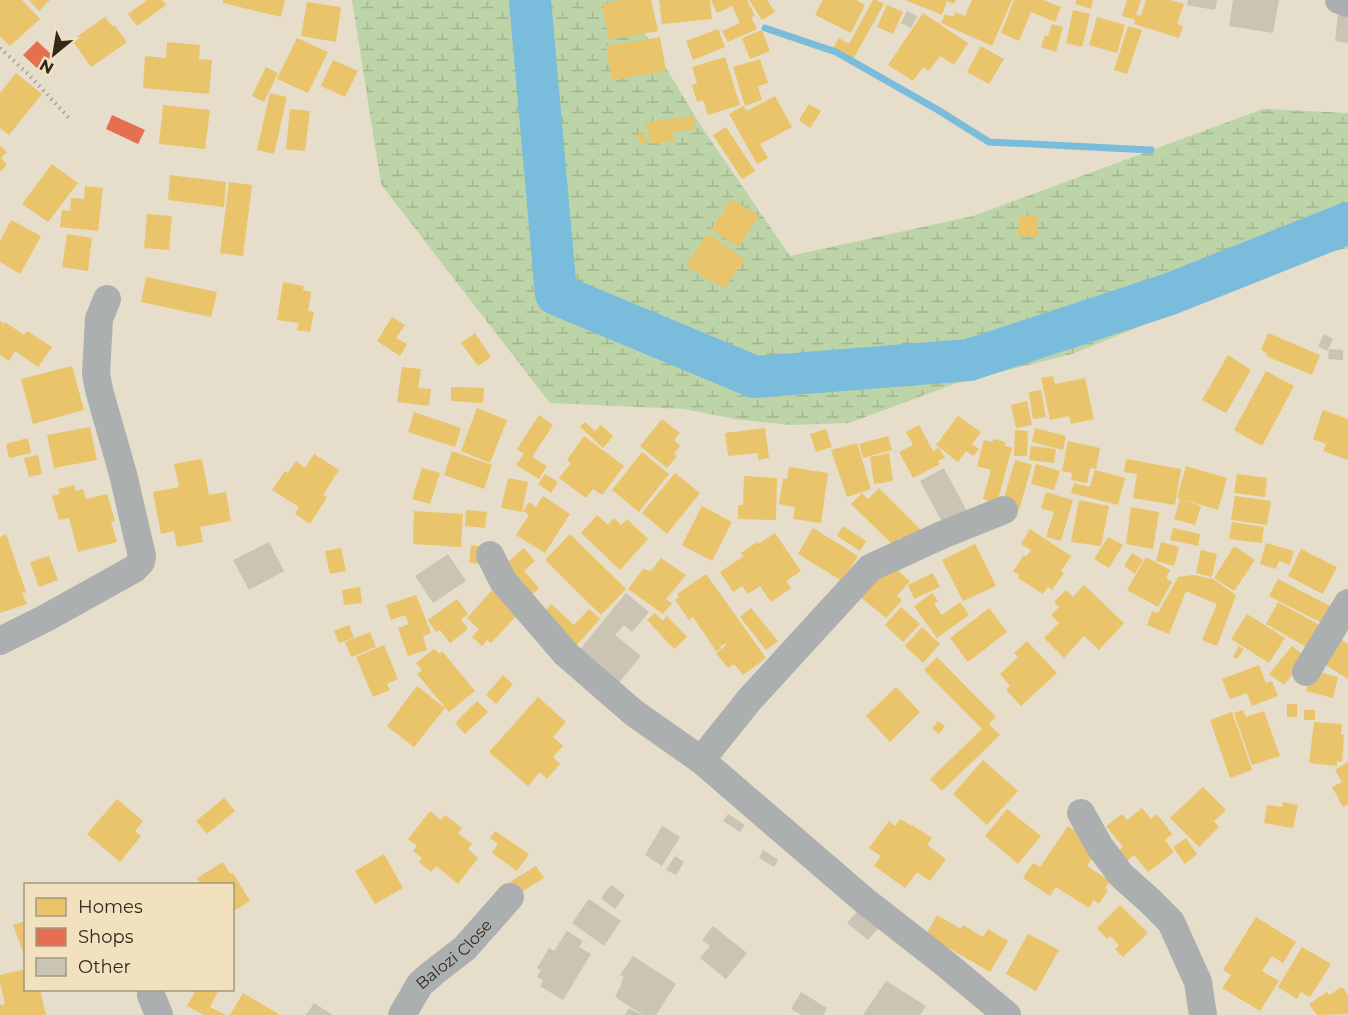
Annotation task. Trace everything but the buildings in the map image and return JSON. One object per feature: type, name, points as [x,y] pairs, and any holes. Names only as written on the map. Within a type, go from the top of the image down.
[{"type":"street","points":[[1339,0],[1348,3]]},
{"type":"street","points":[[0,641],[134,569],[141,562],[141,548],[96,373],[99,319],[107,299]]},
{"type":"street","points":[[701,760],[750,699],[870,568],[1004,510]]},
{"type":"street","points":[[490,555],[503,581],[566,654],[634,713],[701,760],[865,902],[1007,1015]]},
{"type":"street","points":[[1306,672],[1348,603]]},
{"type":"street","points":[[1081,813],[1100,847],[1122,875],[1171,922],[1198,982],[1203,1015]]},
{"type":"street","name":"Balozi Close","points":[[402,1015],[420,984],[465,948],[510,897]]},
{"type":"path","points":[[0,48],[69,118]]},
{"type":"green space","points":[[352,0],[625,0],[701,126],[790,256],[973,216],[1263,109],[1348,113],[1348,248],[1313,256],[1072,354],[957,383],[849,423],[790,425],[735,419],[684,409],[550,403],[381,184]]},
{"type":"waterway","points":[[530,0],[556,294],[755,377],[969,360],[1170,294],[1348,223]]},
{"type":"waterway","points":[[765,28],[836,52],[989,142],[1151,150]]}]
